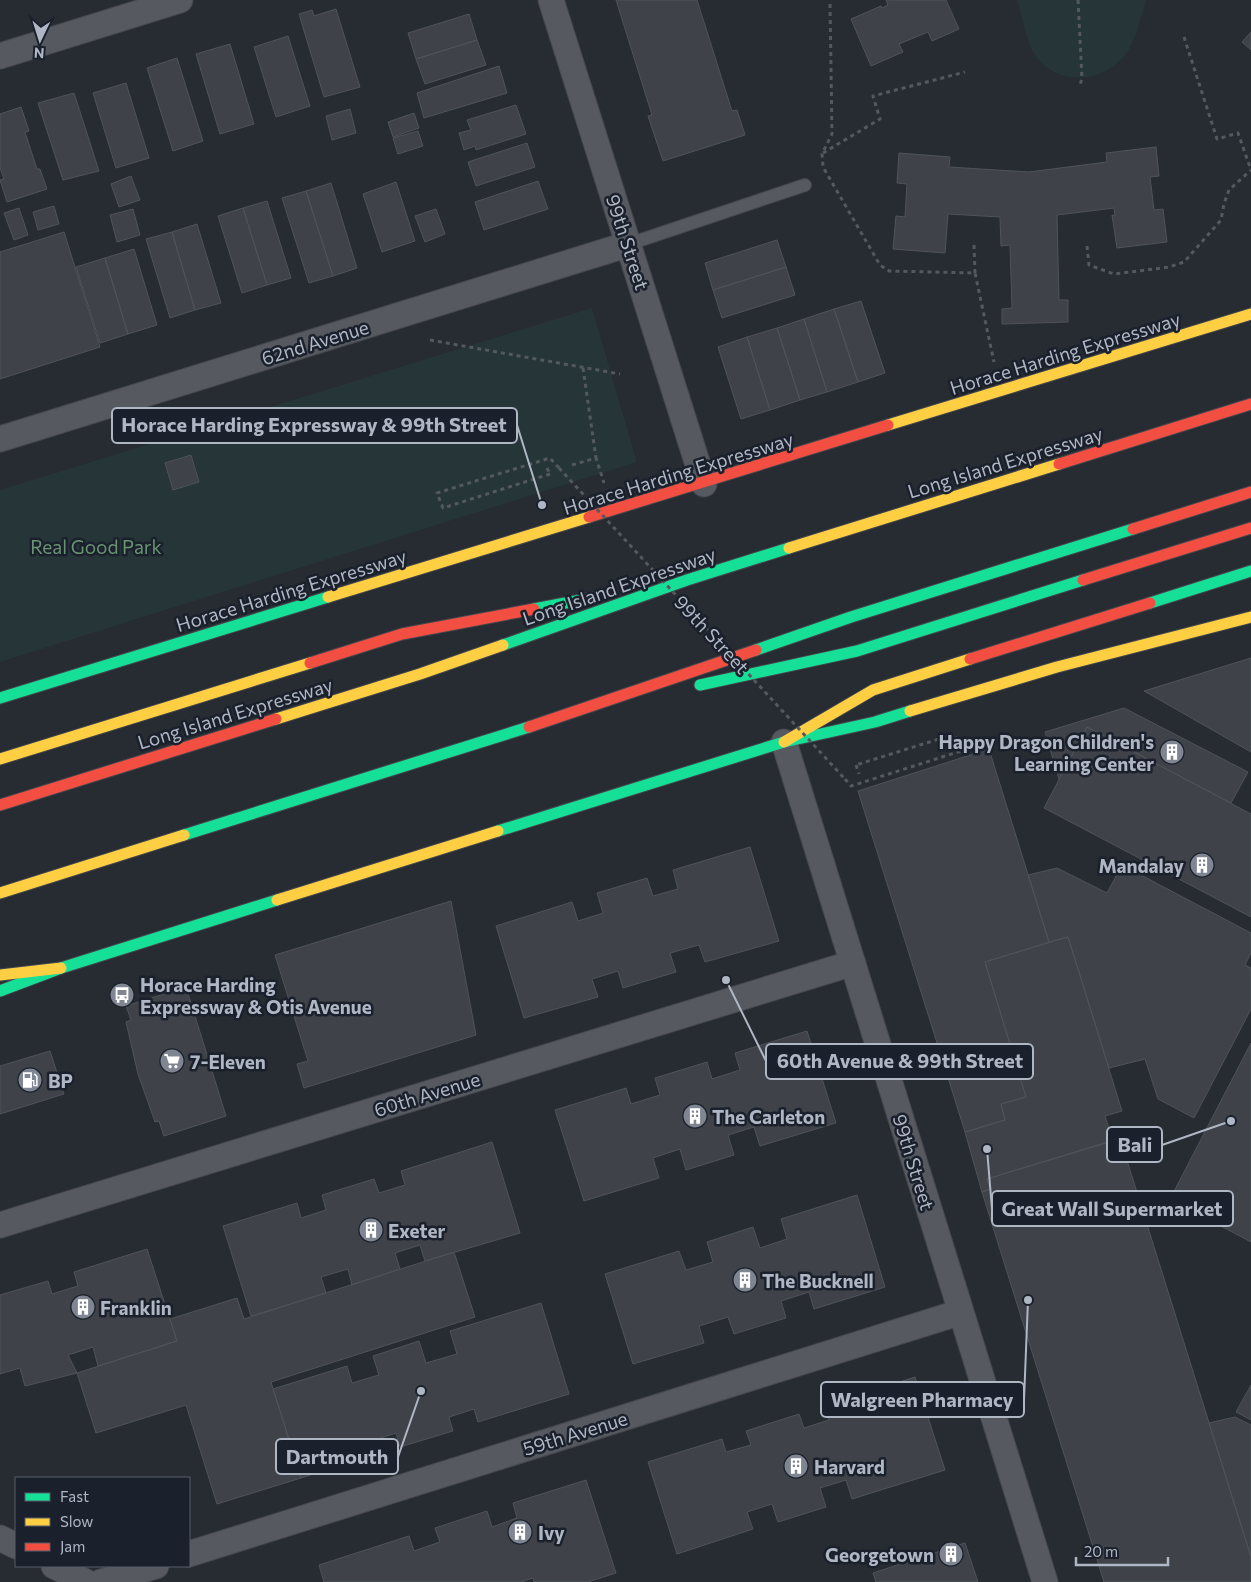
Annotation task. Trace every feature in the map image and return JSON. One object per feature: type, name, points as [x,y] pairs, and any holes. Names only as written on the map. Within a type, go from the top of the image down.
[{"type":"main road","name":"Horace Harding Expressway","points":[[0,698],[704,484],[1251,314]]},
{"type":"main road","name":"Long Island Expressway","points":[[0,806],[420,674],[687,580],[1251,404]]},
{"type":"main road","points":[[0,893],[583,710],[851,617],[1251,492]]},
{"type":"main road","points":[[687,688],[857,652],[1251,528]]},
{"type":"main road","points":[[784,742],[873,690],[1251,571]]},
{"type":"main road","points":[[0,759],[402,634],[687,580]]},
{"type":"main road","points":[[0,991],[61,968],[784,742],[875,722],[1056,667],[1251,617]]},
{"type":"main road","points":[[583,710],[668,692]]},
{"type":"main road","points":[[0,975],[61,968]]},
{"type":"street","points":[[0,56],[180,0]]},
{"type":"street","name":"99th Street","points":[[551,0],[704,484]]},
{"type":"street","name":"62nd Avenue","points":[[0,439],[629,244]]},
{"type":"street","name":"99th Street","points":[[784,742],[1045,1582]]},
{"type":"street","name":"60th Avenue","points":[[0,1225],[853,963]]},
{"type":"street","name":"59th Avenue","points":[[190,1554],[961,1312]]},
{"type":"street","points":[[0,1538],[15,1546]]},
{"type":"street","points":[[56,1567],[86,1582]]},
{"type":"street","points":[[100,1582],[152,1567]]},
{"type":"lane","points":[[629,244],[805,185]]},
{"type":"path","points":[[1078,0],[1082,78],[1080,85]]},
{"type":"path","points":[[830,4],[832,134],[822,154],[823,167],[880,265],[889,272],[975,273]]},
{"type":"path","points":[[1087,246],[1089,265],[1114,274],[1169,268],[1184,262],[1221,220],[1229,190],[1251,170],[1238,133],[1217,139],[1184,37]]},
{"type":"path","points":[[822,154],[880,119],[874,96],[965,72]]},
{"type":"path","points":[[974,245],[975,273],[995,365]]},
{"type":"path","points":[[430,340],[620,374]]},
{"type":"path","points":[[583,368],[596,458],[605,486]]},
{"type":"path","name":"99th Street","points":[[547,468],[550,474],[442,508],[437,493],[550,458],[850,786],[961,751],[955,734],[856,765],[859,774]]},
{"type":"path","points":[[572,465],[596,458]]},
{"type":"green space","points":[[1017,0],[1146,0],[1131,45],[1119,61],[1109,69],[1096,75],[1071,77],[1058,74],[1047,68],[1037,58],[1028,38]]},
{"type":"green space","name":"Real Good Park","points":[[592,308],[637,462],[0,662],[0,490]]},
{"type":"building","points":[[616,0],[697,0],[732,111],[737,110],[745,135],[663,161],[648,116],[652,115]]},
{"type":"building","points":[[886,0],[946,0],[959,29],[932,41],[928,32],[899,44],[903,52],[871,66],[851,19],[881,6],[882,8],[888,5]]},
{"type":"building","points":[[336,9],[360,87],[324,97],[299,14],[312,10],[314,16]]},
{"type":"building","points":[[469,14],[477,40],[416,59],[408,33]]},
{"type":"building","points":[[1251,32],[1251,50],[1242,42]]},
{"type":"building","points":[[288,36],[310,106],[276,117],[254,47]]},
{"type":"building","points":[[477,40],[486,65],[425,84],[416,59]]},
{"type":"building","points":[[230,44],[254,124],[220,134],[196,54]]},
{"type":"building","points":[[177,58],[203,141],[173,151],[147,68]]},
{"type":"building","points":[[499,66],[507,93],[424,118],[417,93]]},
{"type":"building","points":[[126,83],[149,158],[116,168],[93,93]]},
{"type":"building","points":[[74,93],[99,171],[63,180],[38,103]]},
{"type":"building","points":[[516,105],[526,134],[476,150],[475,146],[464,150],[459,133],[471,130],[467,120]]},
{"type":"building","points":[[21,107],[29,131],[25,132],[37,169],[40,169],[47,189],[7,202],[0,180],[4,179],[0,168],[0,114]]},
{"type":"building","points":[[350,109],[356,133],[332,140],[326,116]]},
{"type":"building","points":[[414,113],[419,128],[393,137],[388,122]]},
{"type":"building","points":[[418,131],[423,146],[398,154],[393,138]]},
{"type":"building","points":[[527,143],[535,167],[476,186],[468,162]]},
{"type":"building","points":[[1156,147],[1159,176],[1150,177],[1154,210],[1163,209],[1167,242],[1117,248],[1112,215],[1115,216],[1114,208],[1057,215],[1059,300],[1068,300],[1068,322],[1002,324],[1002,309],[1012,308],[1010,245],[1001,246],[1000,217],[948,214],[945,253],[893,249],[896,216],[905,217],[907,184],[897,183],[899,153],[950,157],[949,167],[1029,172],[1107,162],[1106,153]]},
{"type":"building","points":[[131,176],[140,200],[119,207],[111,184]]},
{"type":"building","points":[[538,181],[548,209],[484,230],[475,202]]},
{"type":"building","points":[[396,182],[415,241],[382,252],[363,194]]},
{"type":"building","points":[[331,183],[357,268],[333,276],[306,191]]},
{"type":"building","points":[[306,191],[333,276],[309,283],[282,198]]},
{"type":"building","points":[[267,201],[291,278],[267,285],[243,208]]},
{"type":"building","points":[[54,206],[59,224],[38,230],[33,212]]},
{"type":"building","points":[[19,208],[28,235],[14,240],[4,213]]},
{"type":"building","points":[[243,208],[267,285],[242,293],[218,216]]},
{"type":"building","points":[[133,209],[140,235],[117,242],[110,215]]},
{"type":"building","points":[[436,209],[445,234],[425,242],[415,216]]},
{"type":"building","points":[[197,224],[221,303],[195,310],[172,232]]},
{"type":"building","points":[[64,232],[100,347],[0,379],[0,252]]},
{"type":"building","points":[[172,232],[195,310],[170,318],[146,239]]},
{"type":"building","points":[[777,240],[786,267],[713,290],[705,263]]},
{"type":"building","points":[[134,249],[157,325],[128,334],[105,258]]},
{"type":"building","points":[[105,258],[128,334],[100,343],[76,267]]},
{"type":"building","points":[[786,267],[795,295],[722,318],[713,290]]},
{"type":"building","points":[[861,301],[885,373],[858,382],[834,309]]},
{"type":"building","points":[[834,309],[858,382],[827,392],[804,319]]},
{"type":"building","points":[[804,319],[827,392],[800,400],[777,328]]},
{"type":"building","points":[[777,328],[800,400],[770,410],[747,337]]},
{"type":"building","points":[[747,337],[770,410],[741,419],[718,347]]},
{"type":"building","points":[[191,455],[199,482],[173,490],[165,463]]},
{"type":"building","points":[[1251,658],[1251,752],[1144,691]]},
{"type":"building","name":"Happy Dragon Children's Learning Center","points":[[1124,708],[1248,772],[1231,803],[1087,727],[1059,779],[1045,732]]},
{"type":"building","name":"Mandalay","points":[[1087,727],[1251,814],[1251,917],[1044,808]]},
{"type":"building","points":[[989,749],[1049,942],[985,962],[1026,1097],[1001,1104],[1005,1120],[965,1132],[858,791]]},
{"type":"building","points":[[750,847],[779,941],[705,962],[699,945],[670,953],[676,972],[623,988],[618,971],[592,979],[598,997],[524,1018],[496,926],[572,902],[578,921],[603,913],[597,893],[647,878],[653,896],[678,889],[673,870]]},
{"type":"building","points":[[1122,865],[1251,933],[1251,953],[1245,965],[1251,968],[1251,1009],[1194,1118],[1158,1099],[1145,1059],[1109,1068],[1068,937],[1049,942],[1028,875],[1057,868],[1107,893]]},
{"type":"building","points":[[451,901],[476,1035],[304,1088],[297,1064],[308,1061],[275,955]]},
{"type":"building","points":[[1068,937],[1122,1111],[1105,1116],[1113,1141],[987,1179],[990,1189],[982,1192],[965,1132],[1005,1120],[1001,1104],[1026,1097],[985,962]]},
{"type":"building","name":"7-Eleven","points":[[186,987],[226,1116],[164,1136],[159,1121],[155,1122],[138,1074],[126,1022],[131,1020],[126,1006]]},
{"type":"building","name":"The Carleton","points":[[807,1031],[836,1123],[760,1146],[754,1127],[728,1135],[734,1155],[686,1170],[680,1149],[653,1158],[659,1178],[584,1201],[555,1110],[626,1088],[631,1104],[660,1095],[655,1078],[707,1062],[712,1079],[740,1070],[735,1053]]},
{"type":"building","points":[[1251,1043],[1251,1242],[1170,1199]]},
{"type":"building","name":"BP","points":[[50,1051],[64,1094],[0,1114],[0,1066]]},
{"type":"building","points":[[1120,1138],[1251,1557],[1251,1582],[1104,1582],[982,1192],[990,1189],[987,1179]]},
{"type":"building","name":"Exeter","points":[[492,1142],[520,1233],[425,1261],[420,1245],[395,1253],[400,1269],[352,1285],[348,1269],[321,1277],[326,1293],[251,1316],[223,1226],[297,1203],[301,1218],[326,1210],[322,1195],[374,1179],[379,1193],[405,1185],[401,1171]]},
{"type":"building","name":"The Bucknell","points":[[857,1195],[885,1287],[814,1309],[809,1292],[781,1301],[786,1318],[734,1334],[728,1317],[699,1326],[704,1343],[633,1364],[605,1274],[679,1251],[686,1270],[713,1262],[707,1242],[753,1227],[760,1248],[787,1239],[781,1219]]},
{"type":"building","name":"Franklin","points":[[147,1249],[177,1341],[98,1366],[93,1347],[68,1355],[77,1373],[25,1386],[20,1368],[0,1374],[0,1295],[48,1281],[52,1294],[78,1286],[74,1272]]},
{"type":"building","points":[[454,1252],[475,1317],[271,1382],[301,1478],[217,1504],[186,1405],[96,1433],[77,1373],[177,1341],[170,1319],[237,1298],[244,1319]]},
{"type":"building","points":[[541,1303],[569,1394],[478,1422],[474,1409],[449,1417],[453,1431],[400,1447],[396,1433],[371,1441],[375,1455],[301,1478],[273,1389],[347,1366],[352,1383],[379,1375],[373,1356],[419,1341],[426,1363],[457,1354],[450,1331]]},
{"type":"building","name":"Harvard","points":[[915,1377],[945,1470],[852,1499],[846,1480],[820,1488],[826,1507],[778,1522],[772,1504],[747,1512],[753,1529],[677,1554],[648,1462],[722,1439],[726,1452],[751,1445],[746,1431],[799,1414],[804,1428],[829,1420],[825,1406]]},
{"type":"building","points":[[1251,1385],[1251,1420],[1236,1412]]},
{"type":"building","points":[[1235,1417],[1251,1425],[1251,1557],[1209,1423]]},
{"type":"building","name":"Ivy","points":[[586,1480],[616,1573],[588,1582],[534,1582],[533,1578],[521,1582],[324,1582],[319,1565],[409,1536],[414,1551],[440,1542],[435,1528],[487,1511],[492,1527],[517,1518],[513,1503]]},
{"type":"building","name":"Georgetown","points":[[965,1543],[978,1582],[876,1582],[873,1573]]},
{"type":"traffic: fast","points":[[756,650],[851,617],[1133,529]]},
{"type":"traffic: fast","points":[[503,645],[687,580],[789,548]]},
{"type":"traffic: fast","points":[[1150,603],[1251,571]]},
{"type":"traffic: fast","points":[[700,685],[857,651],[1083,580]]},
{"type":"traffic: fast","points":[[0,698],[328,597]]},
{"type":"traffic: fast","points":[[534,609],[597,597]]},
{"type":"traffic: fast","points":[[498,831],[784,742],[875,722],[910,711]]},
{"type":"traffic: fast","points":[[184,835],[529,727]]},
{"type":"traffic: fast","points":[[0,991],[61,968],[277,900]]},
{"type":"traffic: slow","points":[[888,425],[1251,314]]},
{"type":"traffic: slow","points":[[789,548],[1059,464]]},
{"type":"traffic: slow","points":[[328,597],[589,517]]},
{"type":"traffic: slow","points":[[910,711],[1057,667],[1251,617]]},
{"type":"traffic: slow","points":[[276,719],[420,674],[503,645]]},
{"type":"traffic: slow","points":[[784,742],[873,690],[970,659]]},
{"type":"traffic: slow","points":[[0,759],[310,663]]},
{"type":"traffic: slow","points":[[277,900],[498,831]]},
{"type":"traffic: slow","points":[[0,893],[184,835]]},
{"type":"traffic: slow","points":[[0,975],[61,968]]},
{"type":"traffic: jam","points":[[1059,464],[1251,404]]},
{"type":"traffic: jam","points":[[589,517],[888,425]]},
{"type":"traffic: jam","points":[[1133,529],[1251,492]]},
{"type":"traffic: jam","points":[[1083,580],[1251,528]]},
{"type":"traffic: jam","points":[[970,659],[1150,603]]},
{"type":"traffic: jam","points":[[310,663],[402,634],[534,609]]},
{"type":"traffic: jam","points":[[529,727],[756,650]]},
{"type":"traffic: jam","points":[[0,805],[276,719]]},
{"type":"place","name":"Horace Harding Expressway & 99th Street","points":[[542,505]]},
{"type":"place","name":"Happy Dragon Children's Learning Center","points":[[1172,752]]},
{"type":"place","name":"Mandalay","points":[[1202,865]]},
{"type":"place","name":"60th Avenue & 99th Street","points":[[726,980]]},
{"type":"place","name":"Horace Harding Expressway & Otis Avenue","points":[[122,995]]},
{"type":"place","name":"7-Eleven","points":[[172,1061]]},
{"type":"place","name":"BP","points":[[30,1080]]},
{"type":"place","name":"The Carleton","points":[[695,1116]]},
{"type":"place","name":"Bali","points":[[1231,1121]]},
{"type":"place","name":"Great Wall Supermarket","points":[[987,1149]]},
{"type":"place","name":"Exeter","points":[[371,1230]]},
{"type":"place","name":"The Bucknell","points":[[745,1280]]},
{"type":"place","name":"Walgreen Pharmacy","points":[[1028,1300]]},
{"type":"place","name":"Franklin","points":[[83,1307]]},
{"type":"place","name":"Dartmouth","points":[[421,1391]]},
{"type":"place","name":"Harvard","points":[[796,1466]]},
{"type":"place","name":"Ivy","points":[[520,1532]]},
{"type":"place","name":"Georgetown","points":[[951,1554]]}]
